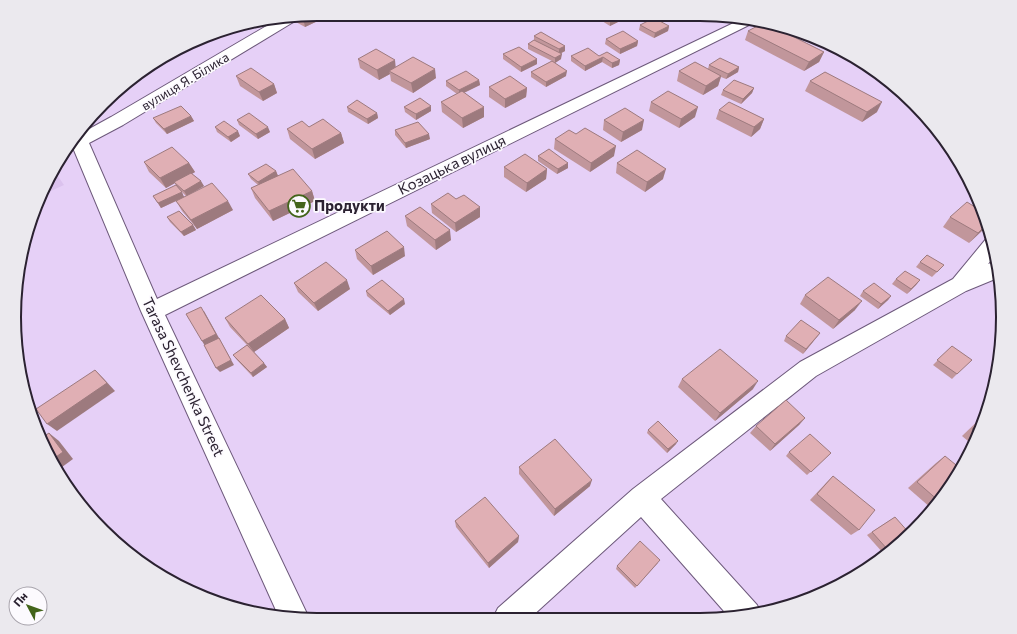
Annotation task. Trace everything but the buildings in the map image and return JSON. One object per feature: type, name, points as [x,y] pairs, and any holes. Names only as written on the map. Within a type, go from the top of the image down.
[{"type":"street","name":"вулиця Я. Білика","points":[[82,137],[118,121],[280,24]]},
{"type":"street","name":"Козацька вулиця","points":[[152,311],[742,24]]},
{"type":"street","name":"Tarasa Shevchenka Street","points":[[78,142],[152,311],[291,611]]},
{"type":"street","points":[[959,286],[988,250]]},
{"type":"street","points":[[514,613],[642,498],[808,369],[959,286],[992,272]]},
{"type":"street","points":[[642,498],[742,610]]},
{"type":"shaded area","points":[[58,176],[64,185],[50,192]]},
{"type":"place","name":"Продукти","points":[[299,206]]}]
